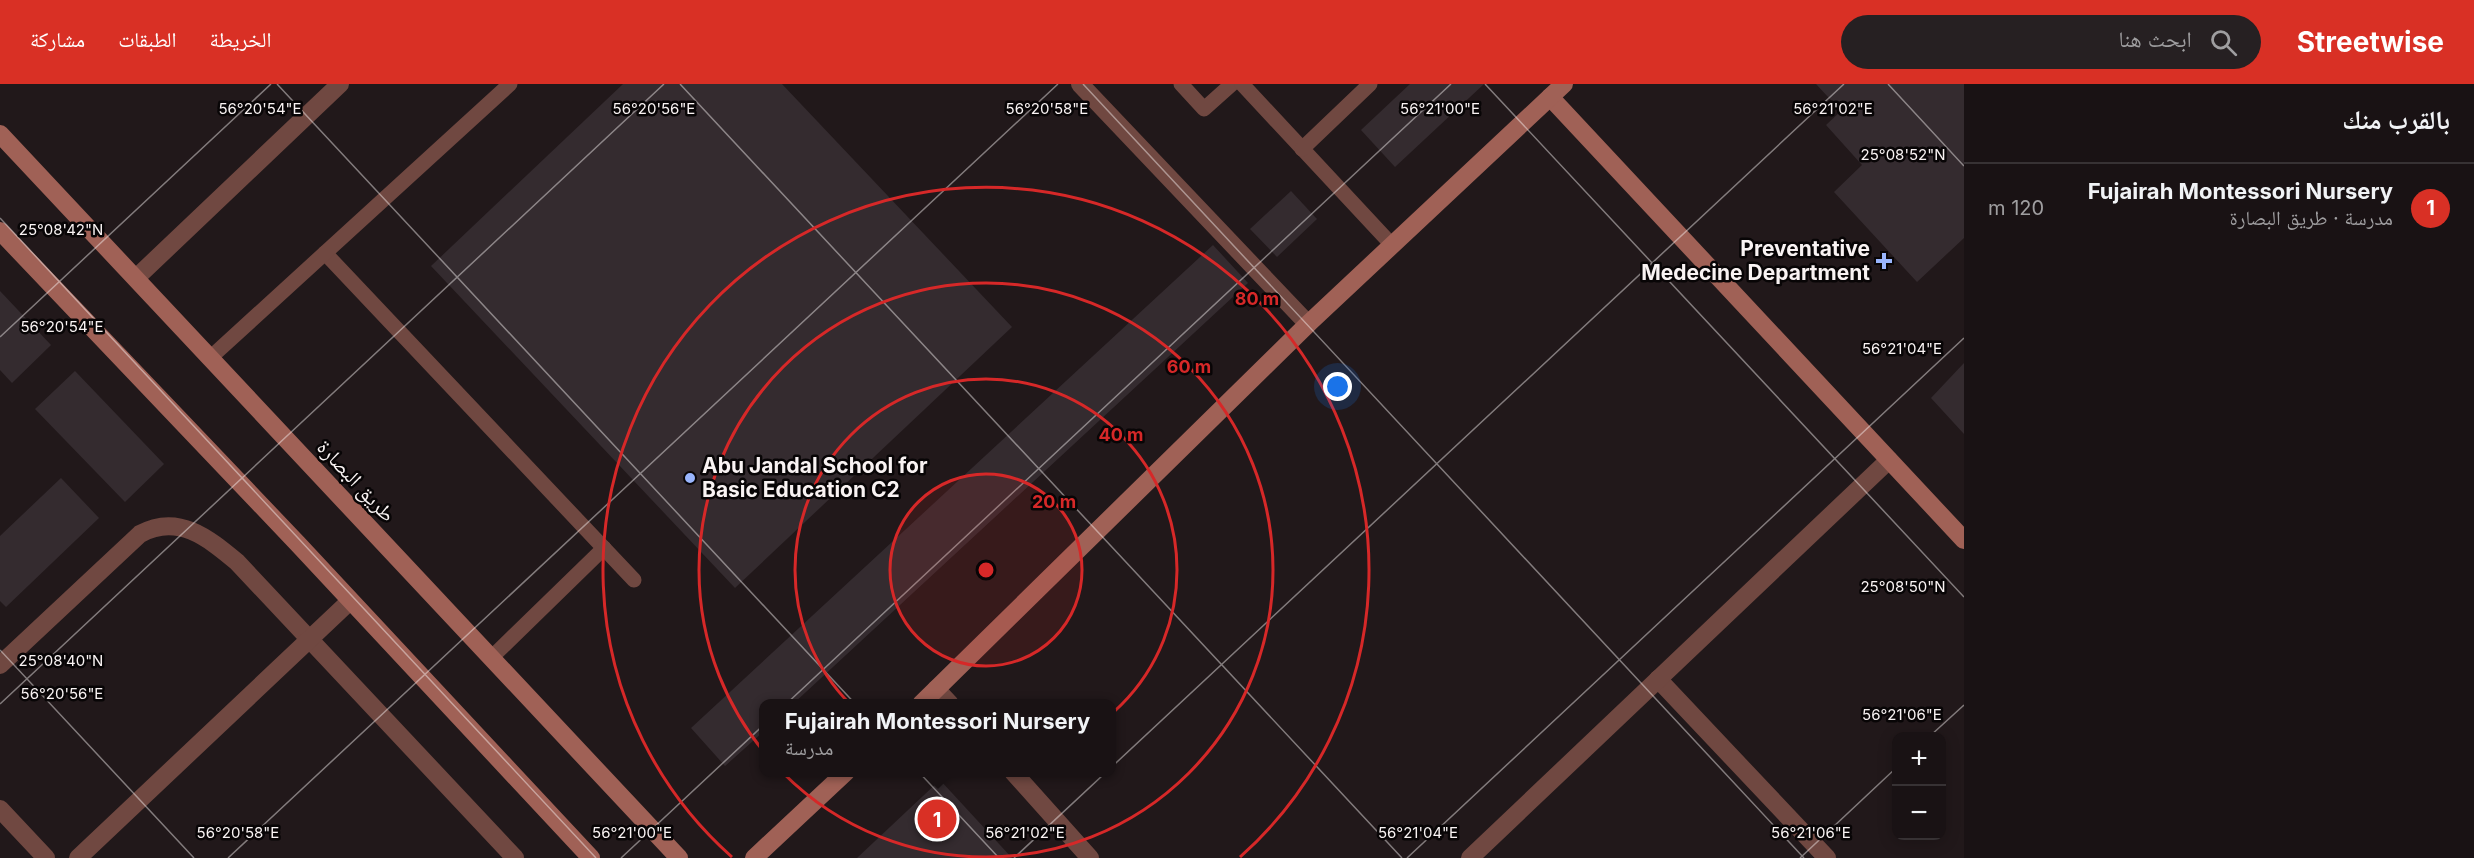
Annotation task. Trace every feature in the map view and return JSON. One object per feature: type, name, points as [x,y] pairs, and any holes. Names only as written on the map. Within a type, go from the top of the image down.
[{"type":"street","points":[[136,278],[340,84]]},
{"type":"street","points":[[1080,84],[1308,324]]},
{"type":"street","points":[[926,699],[1308,324],[1564,84]]},
{"type":"street","points":[[1550,97],[1964,540]]},
{"type":"street","name":"طريق البصارة","points":[[0,134],[679,858]]},
{"type":"street","points":[[0,231],[591,858]]},
{"type":"street","points":[[1470,858],[1889,460]]},
{"type":"street","points":[[0,665],[140,534],[154,526],[189,528],[210,539],[237,562],[515,858]]},
{"type":"street","points":[[78,858],[350,601]]},
{"type":"street","points":[[1658,679],[1827,858]]},
{"type":"street","points":[[936,689],[945,699]]},
{"type":"street","points":[[753,858],[841,777]]},
{"type":"street","points":[[1017,777],[1090,858]]},
{"type":"street","points":[[0,809],[46,858]]},
{"type":"lane","points":[[210,358],[510,84]]},
{"type":"lane","points":[[1181,84],[1204,109],[1232,84]]},
{"type":"lane","points":[[1242,84],[1392,245]]},
{"type":"lane","points":[[1302,149],[1370,84]]},
{"type":"lane","points":[[325,253],[634,580]]},
{"type":"lane","points":[[491,658],[604,548]]},
{"type":"building","points":[[623,84],[782,84],[1012,327],[735,588],[431,266]]},
{"type":"building","points":[[1410,84],[1484,84],[1395,167],[1361,130]]},
{"type":"building","points":[[1816,84],[1964,84],[1964,238],[1917,282],[1834,192],[1862,165],[1826,125],[1841,111]]},
{"type":"building","points":[[1291,191],[1317,219],[1277,257],[1250,229]]},
{"type":"building","points":[[1213,245],[1248,283],[798,699],[759,699],[759,736],[725,766],[691,728]]},
{"type":"building","points":[[0,291],[51,345],[12,383],[0,370]]},
{"type":"building","points":[[1964,363],[1964,434],[1931,398]]},
{"type":"building","points":[[75,371],[164,464],[125,502],[35,409]]},
{"type":"building","points":[[61,478],[99,518],[6,607],[0,601],[0,536]]},
{"type":"building","points":[[940,780],[1012,858],[857,858]]},
{"type":"place","name":"Preventative Medecine Department","points":[[1884,261]]},
{"type":"place","name":"Abu Jandal School for Basic Education C2","points":[[690,478]]},
{"type":"place","name":"Fujairah Montessori Nursery","points":[[937,819]]}]
